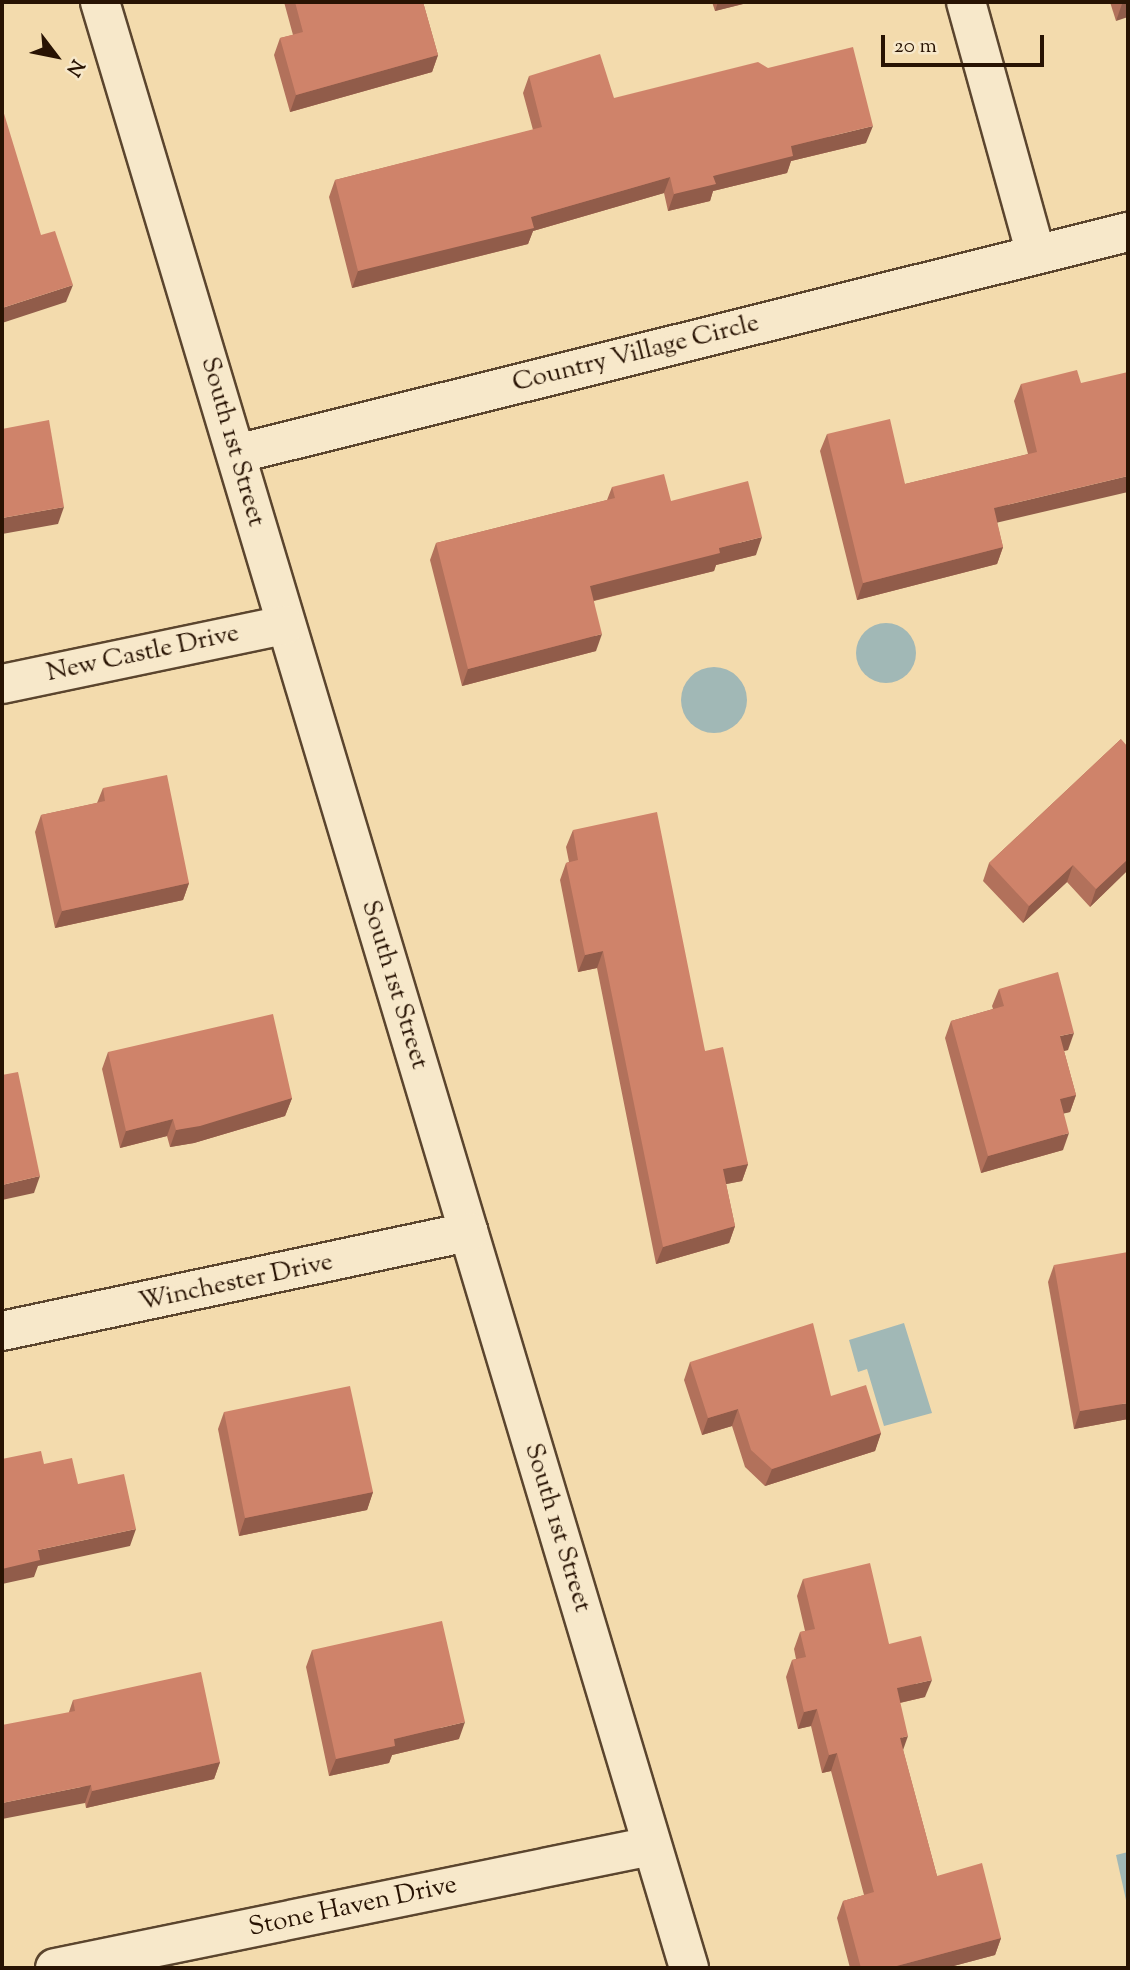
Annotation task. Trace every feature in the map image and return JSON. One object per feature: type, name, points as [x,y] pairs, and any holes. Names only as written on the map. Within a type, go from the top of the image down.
[{"type":"street","name":"South 1st Street","points":[[100,2],[689,1968]]},
{"type":"street","points":[[966,2],[1036,254]]},
{"type":"street","name":"Country Village Circle","points":[[236,454],[1128,232]]},
{"type":"street","name":"New Castle Drive","points":[[2,684],[285,625]]},
{"type":"street","name":"Winchester Drive","points":[[2,1331],[469,1232]]},
{"type":"street","name":"Stone Haven Drive","points":[[55,1968],[651,1846]]},
{"type":"water","points":[[880,623],[892,623],[911,636],[916,653],[914,665],[903,678],[892,683],[880,683],[861,670],[856,659],[856,647],[869,628]]},
{"type":"water","points":[[714,667],[727,670],[737,677],[744,687],[747,700],[744,713],[737,723],[727,730],[714,733],[701,730],[691,723],[684,713],[681,700],[684,687],[691,677],[701,670]]},
{"type":"water","points":[[904,1323],[932,1413],[884,1426],[867,1369],[858,1372],[849,1340]]},
{"type":"water","points":[[1128,1852],[1128,1909],[1116,1855]]},
{"type":"building","points":[[295,2],[423,2],[438,55],[296,95],[280,38],[303,32]]},
{"type":"building","points":[[853,47],[873,126],[791,146],[793,156],[713,176],[716,184],[674,194],[670,177],[531,217],[534,228],[358,271],[335,180],[542,127],[529,76],[600,54],[614,98],[758,62],[768,68]]},
{"type":"building","points":[[2,107],[41,235],[55,231],[73,285],[2,308]]},
{"type":"building","points":[[1077,370],[1081,383],[1128,372],[1128,476],[994,508],[1003,547],[863,583],[827,434],[890,419],[905,484],[1037,452],[1021,384]]},
{"type":"building","points":[[49,420],[64,507],[2,518],[2,429]]},
{"type":"building","points":[[664,474],[671,501],[748,481],[762,537],[719,548],[720,553],[590,586],[602,634],[468,669],[436,543],[615,498],[612,487]]},
{"type":"building","points":[[1121,739],[1128,747],[1128,859],[1096,889],[1073,865],[1029,906],[989,863]]},
{"type":"building","points":[[167,775],[189,883],[62,911],[41,815],[105,801],[103,788]]},
{"type":"building","points":[[657,812],[705,1051],[723,1047],[748,1164],[723,1169],[735,1226],[663,1247],[603,951],[585,955],[566,863],[578,860],[573,830]]},
{"type":"building","points":[[1058,972],[1074,1033],[1060,1036],[1076,1095],[1060,1099],[1069,1133],[988,1156],[951,1021],[1004,1006],[999,989]]},
{"type":"building","points":[[273,1014],[292,1098],[200,1126],[176,1130],[173,1119],[126,1131],[108,1052]]},
{"type":"building","points":[[18,1072],[40,1176],[2,1185],[2,1075]]},
{"type":"building","points":[[1128,1252],[1128,1403],[1080,1411],[1054,1265]]},
{"type":"building","points":[[813,1323],[831,1396],[866,1385],[881,1433],[772,1469],[751,1450],[738,1409],[708,1418],[690,1362]]},
{"type":"building","points":[[350,1386],[373,1492],[245,1518],[224,1412]]},
{"type":"building","points":[[41,1451],[44,1464],[72,1458],[78,1484],[124,1474],[136,1529],[38,1550],[40,1560],[2,1569],[2,1459]]},
{"type":"building","points":[[870,1563],[889,1644],[921,1636],[932,1680],[897,1688],[908,1736],[900,1738],[937,1876],[982,1863],[1001,1938],[889,1968],[861,1968],[843,1901],[874,1892],[837,1753],[829,1755],[817,1709],[804,1712],[792,1660],[806,1657],[800,1632],[815,1629],[803,1579]]},
{"type":"building","points":[[442,1621],[465,1722],[394,1739],[395,1746],[336,1759],[312,1650]]},
{"type":"building","points":[[201,1672],[220,1762],[92,1791],[91,1785],[2,1803],[2,1725],[75,1711],[73,1700]]}]
